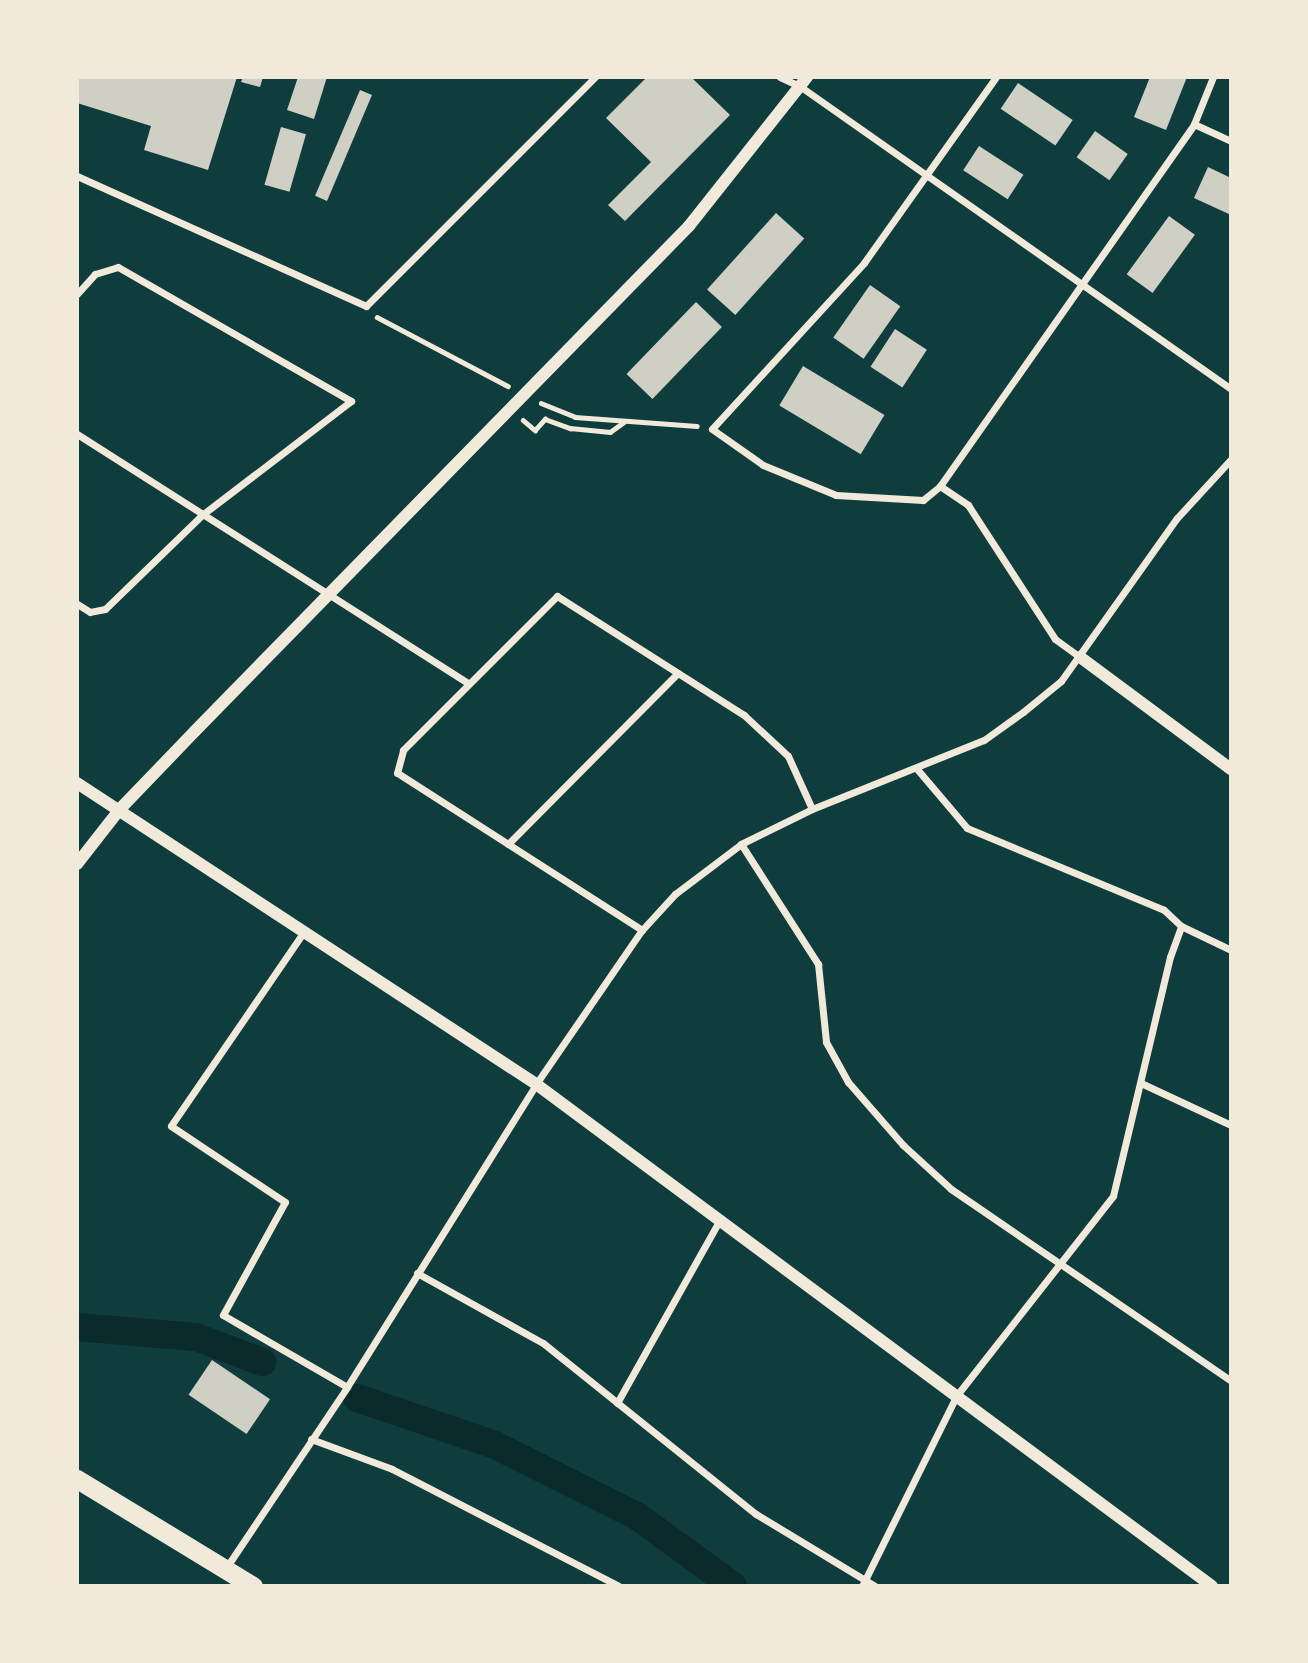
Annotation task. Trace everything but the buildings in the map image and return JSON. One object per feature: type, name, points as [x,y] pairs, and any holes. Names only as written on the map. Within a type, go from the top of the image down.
[{"type":"highway","points":[[77,1479],[253,1586]]},
{"type":"street","points":[[77,176],[366,306],[595,77]]},
{"type":"street","points":[[780,77],[804,82],[928,176],[1231,389]]},
{"type":"street","points":[[996,77],[864,264],[712,429],[763,465],[836,495],[923,500],[940,486],[1194,124],[1213,77]]},
{"type":"street","points":[[77,863],[120,809],[512,411],[689,226],[804,82]]},
{"type":"street","points":[[1194,124],[1231,141]]},
{"type":"street","points":[[77,294],[95,274],[118,267],[351,401],[203,514],[105,609],[90,612],[77,604]]},
{"type":"street","points":[[77,434],[331,592],[467,682]]},
{"type":"street","points":[[226,1569],[347,1387],[536,1084],[642,930],[675,894],[741,844],[812,809],[984,740],[1061,681],[1177,518],[1231,459]]},
{"type":"street","points":[[940,486],[968,505],[1055,639],[1231,769]]},
{"type":"street","points":[[642,930],[397,773],[403,750],[467,682],[557,596],[744,715],[788,756],[812,809]]},
{"type":"street","points":[[508,844],[678,673]]},
{"type":"street","points":[[917,769],[968,828],[1164,910],[1181,926],[1231,950]]},
{"type":"street","points":[[77,783],[305,930],[536,1084],[721,1218],[1212,1586]]},
{"type":"street","points":[[741,844],[818,964],[826,1042],[848,1082],[903,1146],[951,1189],[1060,1267],[1231,1381]]},
{"type":"street","points":[[864,1583],[957,1395],[1113,1196],[1143,1084],[1170,957],[1181,926]]},
{"type":"street","points":[[305,930],[171,1126],[285,1202],[223,1315],[347,1387]]},
{"type":"street","points":[[1143,1084],[1231,1125]]},
{"type":"street","points":[[617,1403],[721,1218]]},
{"type":"street","points":[[416,1273],[543,1343],[756,1514],[864,1583],[875,1586]]},
{"type":"street","points":[[311,1439],[392,1469],[619,1586]]},
{"type":"path","points":[[366,306],[376,317],[486,376]]},
{"type":"path","points":[[512,411],[535,429],[545,419],[570,428],[610,432],[626,421]]},
{"type":"path","points":[[564,414],[712,429]]},
{"type":"waterway","points":[[77,1327],[196,1337],[262,1362]]},
{"type":"waterway","points":[[357,1398],[495,1445],[637,1516],[733,1586]]}]
